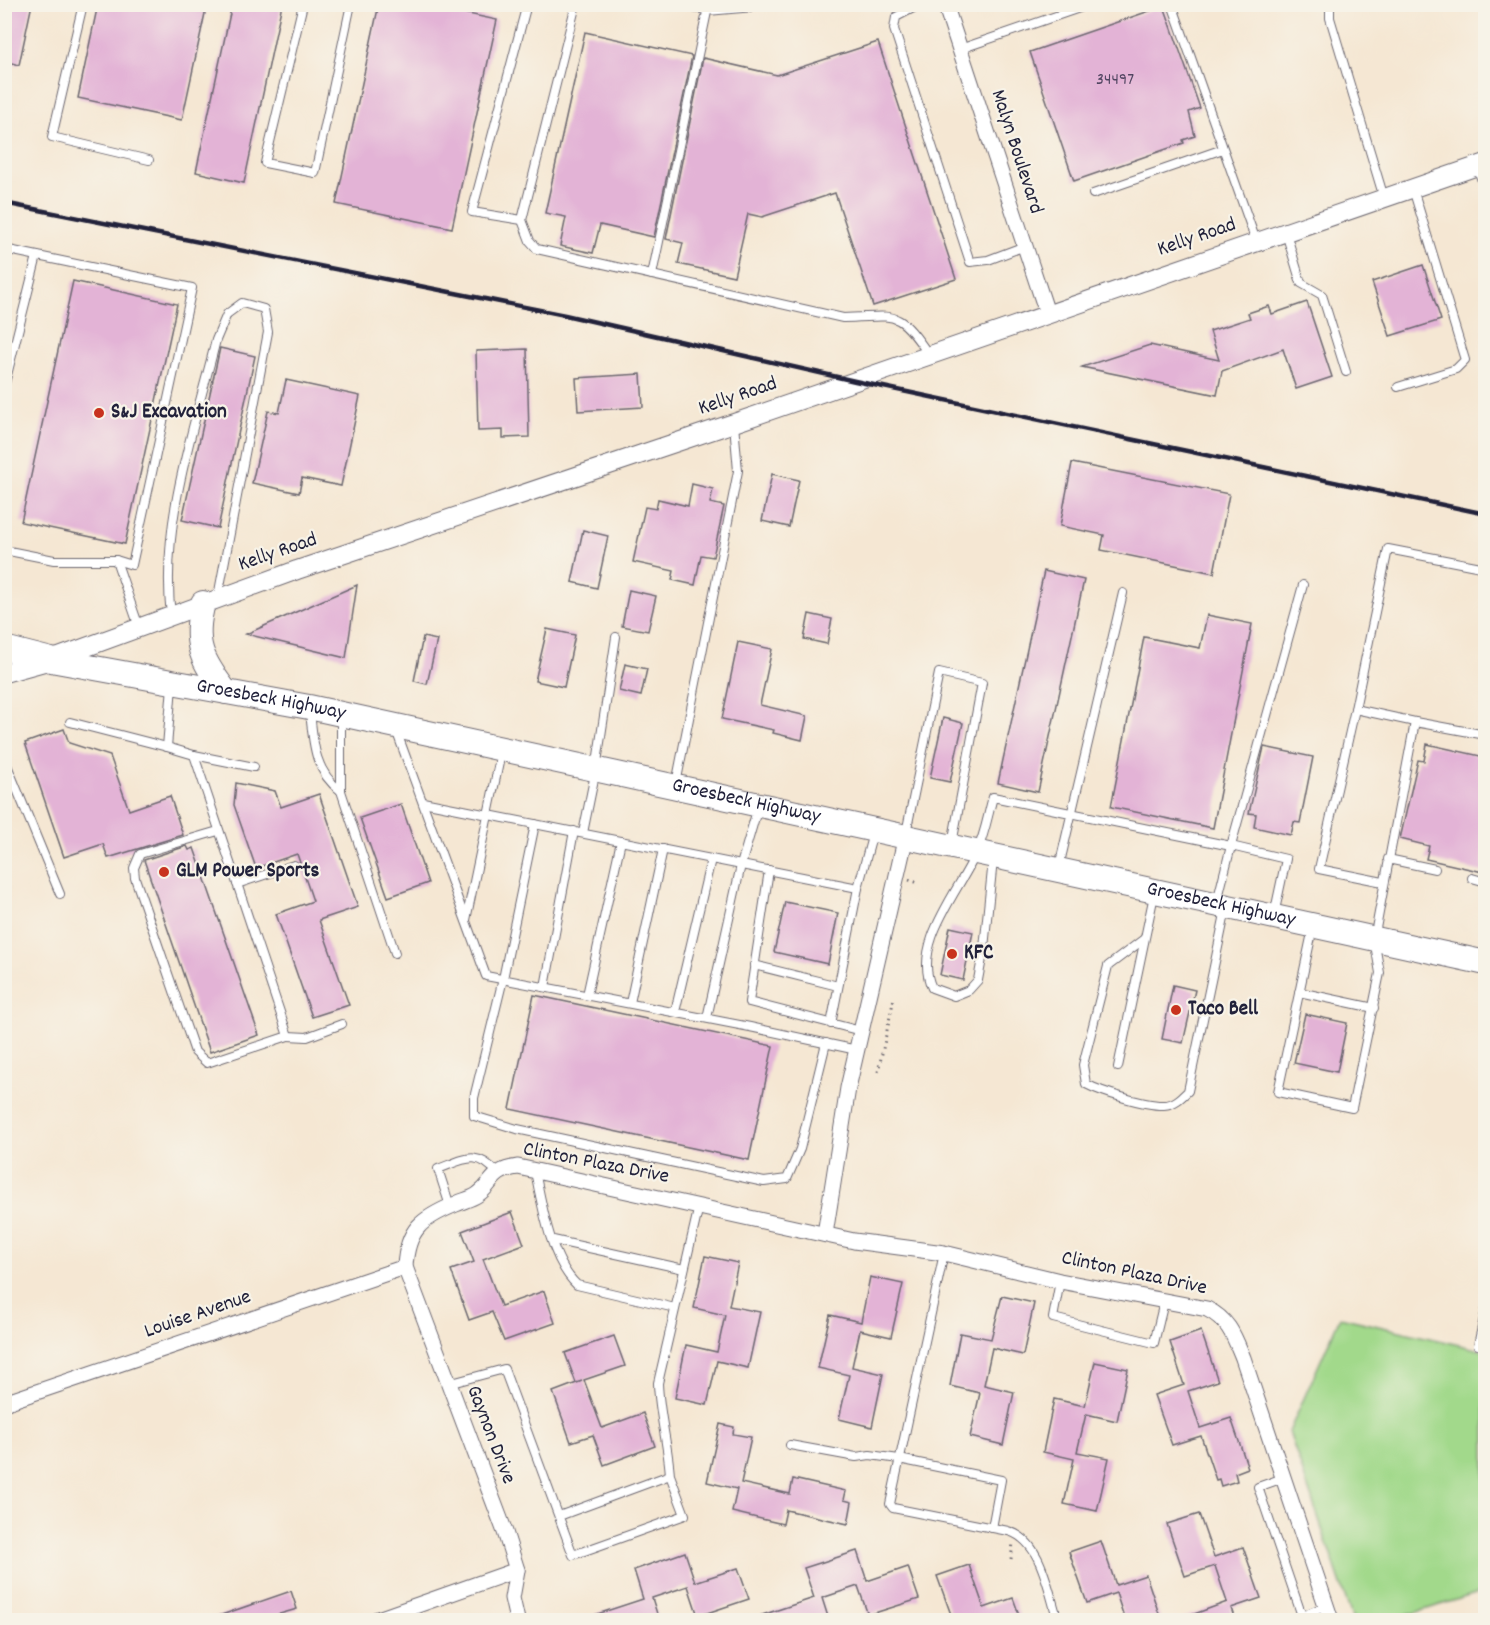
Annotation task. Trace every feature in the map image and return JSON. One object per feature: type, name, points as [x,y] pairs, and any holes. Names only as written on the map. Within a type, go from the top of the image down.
[{"type":"main road","points":[[210,601],[197,629],[198,642],[210,672],[226,692]]},
{"type":"main road","name":"Groesbeck Highway","points":[[4,648],[51,660],[173,681],[395,725],[1485,963]]},
{"type":"street","points":[[690,4],[708,7],[748,4]]},
{"type":"street","name":"Malyn Boulevard","points":[[945,4],[1047,313]]},
{"type":"street","name":"Kelly Road","points":[[4,673],[51,660],[210,601],[734,423],[1481,164]]},
{"type":"street","points":[[825,1234],[857,1050],[906,836]]},
{"type":"street","name":"Clinton Plaza Drive","points":[[405,1267],[406,1248],[419,1224],[430,1214],[478,1195],[498,1174],[518,1167],[854,1241],[944,1253],[1060,1281],[1207,1309],[1227,1322],[1244,1358],[1331,1620]]},
{"type":"street","name":"Gaynon Drive","points":[[405,1267],[505,1532],[517,1570],[512,1598],[517,1620]]},
{"type":"street","name":"Louise Avenue","points":[[4,1403],[405,1267]]},
{"type":"street","points":[[375,1620],[517,1570]]},
{"type":"lane","points":[[83,4],[52,137],[149,160]]},
{"type":"lane","points":[[303,4],[265,163],[315,173],[351,4]]},
{"type":"lane","points":[[522,220],[472,212],[527,4]]},
{"type":"lane","points":[[576,4],[522,220],[530,241],[537,249],[843,318],[884,315],[898,318],[910,327],[929,355]]},
{"type":"lane","points":[[921,4],[896,17],[894,29],[970,262],[988,260],[1025,246]]},
{"type":"lane","points":[[960,49],[1091,4]]},
{"type":"lane","points":[[1172,4],[1256,241]]},
{"type":"lane","points":[[1330,4],[1330,18],[1384,198]]},
{"type":"lane","points":[[652,275],[708,7]]},
{"type":"lane","points":[[1093,194],[1223,149]]},
{"type":"lane","points":[[1481,164],[1485,193]]},
{"type":"lane","points":[[1398,387],[1456,369],[1464,360],[1413,188]]},
{"type":"lane","points":[[1285,231],[1301,283],[1322,295],[1346,372]]},
{"type":"lane","points":[[4,249],[192,288],[132,565],[116,560],[54,560],[4,550]]},
{"type":"lane","points":[[4,387],[38,255]]},
{"type":"lane","points":[[171,615],[167,584],[174,511],[216,340],[227,314],[242,303],[264,309],[268,332],[210,601]]},
{"type":"lane","points":[[675,786],[738,471],[734,423]]},
{"type":"lane","points":[[1383,882],[1319,869],[1388,549],[1485,568]]},
{"type":"lane","points":[[116,560],[139,627]]},
{"type":"lane","points":[[1144,939],[1108,966],[1083,1065],[1086,1084],[1100,1092],[1165,1106],[1178,1101],[1188,1091],[1222,905],[1230,846],[1303,585]]},
{"type":"lane","points":[[1059,869],[1123,594]]},
{"type":"lane","points":[[545,987],[579,832],[596,769],[616,637]]},
{"type":"lane","points":[[906,836],[939,672],[982,682],[951,846]]},
{"type":"lane","points":[[167,747],[173,681]]},
{"type":"lane","points":[[309,707],[313,746],[321,768],[326,778],[341,791]]},
{"type":"lane","points":[[1355,709],[1485,735]]},
{"type":"lane","points":[[341,714],[341,791],[395,953]]},
{"type":"lane","points":[[70,722],[194,755],[254,767]]},
{"type":"lane","points":[[1314,925],[1278,1092],[1352,1108],[1380,973],[1374,939],[1415,722]]},
{"type":"lane","points":[[395,725],[486,976],[707,1018],[857,1050]]},
{"type":"lane","points":[[466,921],[490,815],[502,748]]},
{"type":"lane","points":[[194,755],[288,1036]]},
{"type":"lane","points":[[4,758],[60,894]]},
{"type":"lane","points":[[985,853],[953,890],[933,938],[926,976],[932,988],[954,996],[969,990],[978,980],[984,948],[985,853],[993,797],[1286,859],[1274,916]]},
{"type":"lane","points":[[423,802],[858,888]]},
{"type":"lane","points":[[707,1018],[741,865],[758,805]]},
{"type":"lane","points":[[535,824],[503,979],[474,1098],[474,1116],[517,1129],[764,1182],[787,1179],[800,1149],[826,1044]]},
{"type":"lane","points":[[831,1024],[858,888],[874,829]]},
{"type":"lane","points":[[218,831],[140,854],[134,868],[135,878],[195,1052],[207,1063],[288,1036],[307,1037],[342,1024]]},
{"type":"lane","points":[[587,995],[621,841]]},
{"type":"lane","points":[[630,1004],[663,849]]},
{"type":"lane","points":[[675,1012],[711,859]]},
{"type":"lane","points":[[1388,859],[1435,869]]},
{"type":"lane","points":[[237,884],[294,865]]},
{"type":"lane","points":[[769,870],[748,1002],[861,1031]]},
{"type":"lane","points":[[1472,878],[1485,882]]},
{"type":"lane","points":[[1118,1067],[1155,891]]},
{"type":"lane","points":[[754,965],[838,986]]},
{"type":"lane","points":[[1299,993],[1374,1008]]},
{"type":"lane","points":[[450,1206],[438,1169],[471,1156],[487,1161],[498,1174]]},
{"type":"lane","points":[[535,1169],[544,1215],[566,1275],[577,1285],[675,1308]]},
{"type":"lane","points":[[448,1384],[504,1369],[573,1555],[685,1515],[670,1475],[668,1448],[659,1411],[658,1383],[699,1206]]},
{"type":"lane","points":[[553,1240],[684,1269]]},
{"type":"lane","points":[[944,1253],[890,1504],[893,1508],[1014,1532],[1029,1543],[1036,1556],[1058,1620]]},
{"type":"lane","points":[[1060,1281],[1053,1318],[1154,1342],[1164,1302]]},
{"type":"lane","points":[[1485,1309],[1478,1346],[1485,1347]]},
{"type":"lane","points":[[790,1445],[856,1456],[899,1459],[1001,1480],[992,1528]]},
{"type":"lane","points":[[559,1516],[670,1475]]},
{"type":"lane","points":[[1283,1478],[1258,1486],[1302,1616],[1326,1605]]},
{"type":"path","points":[[878,1072],[894,998]]},
{"type":"green space","points":[[1340,1317],[1485,1351],[1485,1591],[1392,1620],[1353,1620],[1289,1432]]},
{"type":"building","points":[[4,4],[32,4],[19,65],[4,61]]},
{"type":"building","points":[[98,4],[207,4],[182,120],[78,98]]},
{"type":"building","points":[[232,4],[282,4],[244,183],[196,172]]},
{"type":"building","points":[[379,4],[421,4],[497,20],[452,228],[336,204]]},
{"type":"building","points":[[1164,6],[1200,108],[1189,112],[1195,136],[1183,140],[1184,143],[1074,181],[1030,52]]},
{"type":"building","points":[[585,32],[692,56],[654,237],[600,225],[593,253],[560,246],[566,217],[545,213]]},
{"type":"building","points":[[878,42],[956,279],[873,306],[835,193],[762,217],[748,214],[734,276],[678,264],[683,243],[666,239],[703,58],[777,75]]},
{"type":"building","points":[[1423,265],[1441,320],[1390,336],[1372,282]]},
{"type":"building","name":"S&J Excavation","points":[[73,281],[177,304],[125,544],[21,522]]},
{"type":"building","points":[[1307,302],[1332,377],[1296,389],[1283,349],[1222,371],[1217,395],[1082,367],[1150,345],[1219,360],[1210,331],[1250,318],[1248,313],[1269,306],[1272,314]]},
{"type":"building","points":[[220,348],[255,356],[218,528],[182,520]]},
{"type":"building","points":[[527,349],[529,437],[503,438],[503,430],[478,431],[476,351]]},
{"type":"building","points":[[641,374],[643,407],[578,411],[576,378]]},
{"type":"building","points":[[286,380],[360,396],[341,486],[302,478],[299,493],[252,483],[268,411],[279,413]]},
{"type":"building","points":[[1072,463],[1229,494],[1214,573],[1101,550],[1104,535],[1060,526]]},
{"type":"building","points":[[772,474],[799,480],[789,527],[762,521]]},
{"type":"building","points":[[692,484],[713,489],[710,503],[724,506],[713,557],[701,555],[695,585],[672,580],[674,571],[633,562],[645,507],[656,509],[658,499],[688,506]]},
{"type":"building","points":[[583,530],[608,536],[597,588],[572,582]]},
{"type":"building","points":[[1044,571],[1084,580],[1038,792],[998,783]]},
{"type":"building","points":[[357,585],[346,658],[246,634]]},
{"type":"building","points":[[629,590],[656,596],[648,631],[622,626]]},
{"type":"building","points":[[809,614],[832,619],[827,644],[804,639]]},
{"type":"building","points":[[1207,615],[1252,624],[1213,828],[1111,807],[1144,637],[1200,648]]},
{"type":"building","points":[[547,629],[575,635],[564,687],[535,681]]},
{"type":"building","points":[[423,637],[437,640],[427,684],[414,681]]},
{"type":"building","points":[[738,642],[772,649],[760,705],[807,716],[802,740],[773,733],[774,730],[722,719]]},
{"type":"building","points":[[625,664],[647,669],[641,696],[619,691]]},
{"type":"building","points":[[943,718],[963,723],[950,782],[930,778]]},
{"type":"building","points":[[64,729],[69,743],[110,756],[129,810],[170,796],[183,835],[108,858],[103,844],[64,857],[25,743]]},
{"type":"building","points":[[1427,744],[1485,757],[1483,872],[1426,859],[1429,846],[1400,839],[1418,760],[1424,761]]},
{"type":"building","points":[[1264,747],[1313,757],[1300,823],[1294,822],[1291,835],[1254,827],[1256,814],[1249,813]]},
{"type":"building","points":[[236,783],[275,791],[281,807],[319,794],[358,907],[319,920],[349,1005],[312,1017],[276,914],[313,901],[297,854],[256,868],[234,805]]},
{"type":"building","points":[[401,804],[428,883],[388,897],[360,818]]},
{"type":"building","points":[[187,846],[189,850],[194,848],[259,1035],[210,1052],[144,860]]},
{"type":"building","points":[[785,902],[838,913],[828,964],[774,952]]},
{"type":"building","points":[[950,927],[973,932],[963,980],[940,975]]},
{"type":"building","points":[[1173,985],[1195,990],[1183,1043],[1162,1039]]},
{"type":"building","points":[[534,995],[773,1046],[749,1160],[510,1109]]},
{"type":"building","points":[[1305,1014],[1347,1023],[1337,1072],[1294,1063]]},
{"type":"building","points":[[512,1212],[524,1244],[483,1259],[501,1306],[544,1291],[555,1323],[504,1341],[492,1312],[469,1320],[451,1270],[474,1262],[462,1231]]},
{"type":"building","points":[[705,1256],[738,1263],[729,1306],[760,1312],[748,1368],[717,1361],[707,1405],[675,1398],[686,1345],[717,1352],[725,1315],[694,1308]]},
{"type":"building","points":[[870,1277],[903,1284],[891,1337],[860,1330],[852,1367],[883,1374],[872,1427],[839,1419],[849,1375],[818,1368],[830,1315],[861,1322]]},
{"type":"building","points":[[1002,1296],[1034,1303],[1023,1355],[992,1348],[984,1385],[1014,1392],[1003,1445],[970,1437],[980,1393],[950,1386],[960,1333],[991,1339]]},
{"type":"building","points":[[1201,1331],[1218,1381],[1188,1391],[1200,1428],[1231,1418],[1248,1468],[1235,1473],[1237,1481],[1221,1486],[1219,1479],[1216,1480],[1201,1436],[1172,1445],[1154,1395],[1184,1385],[1170,1342]]},
{"type":"building","points":[[614,1336],[625,1366],[584,1380],[602,1428],[643,1413],[655,1446],[604,1465],[593,1435],[571,1442],[553,1392],[582,1381],[576,1383],[565,1353]]},
{"type":"building","points":[[1095,1362],[1128,1369],[1117,1421],[1086,1414],[1077,1452],[1109,1458],[1097,1511],[1064,1504],[1074,1459],[1043,1452],[1054,1399],[1085,1406]]},
{"type":"building","points":[[720,1424],[734,1427],[733,1434],[751,1437],[741,1483],[790,1494],[793,1479],[846,1491],[844,1500],[852,1502],[848,1524],[786,1510],[783,1524],[732,1512],[737,1489],[707,1482]]},
{"type":"building","points":[[1199,1514],[1214,1557],[1243,1547],[1261,1598],[1231,1608],[1235,1620],[1178,1620],[1227,1602],[1215,1566],[1185,1576],[1167,1524]]},
{"type":"building","points":[[1101,1541],[1116,1585],[1146,1575],[1161,1620],[1125,1620],[1116,1593],[1087,1603],[1069,1552]]},
{"type":"building","points":[[857,1551],[867,1581],[908,1567],[919,1599],[868,1615],[858,1586],[822,1598],[829,1620],[754,1620],[753,1618],[814,1598],[804,1568]]},
{"type":"building","points":[[685,1552],[695,1582],[738,1568],[749,1599],[698,1616],[688,1586],[652,1598],[659,1620],[585,1620],[585,1618],[643,1599],[634,1570]]},
{"type":"building","points":[[969,1565],[984,1608],[1013,1598],[1021,1620],[986,1620],[985,1617],[974,1620],[953,1620],[937,1576]]},
{"type":"building","points":[[291,1591],[297,1609],[259,1620],[207,1620]]},
{"type":"railway","points":[[4,203],[565,315],[855,381],[1486,514]]},
{"type":"place","name":"S&J Excavation","points":[[99,413]]},
{"type":"place","name":"GLM Power Sports","points":[[164,872]]},
{"type":"place","name":"KFC","points":[[952,954]]},
{"type":"place","name":"Taco Bell","points":[[1176,1010]]}]
